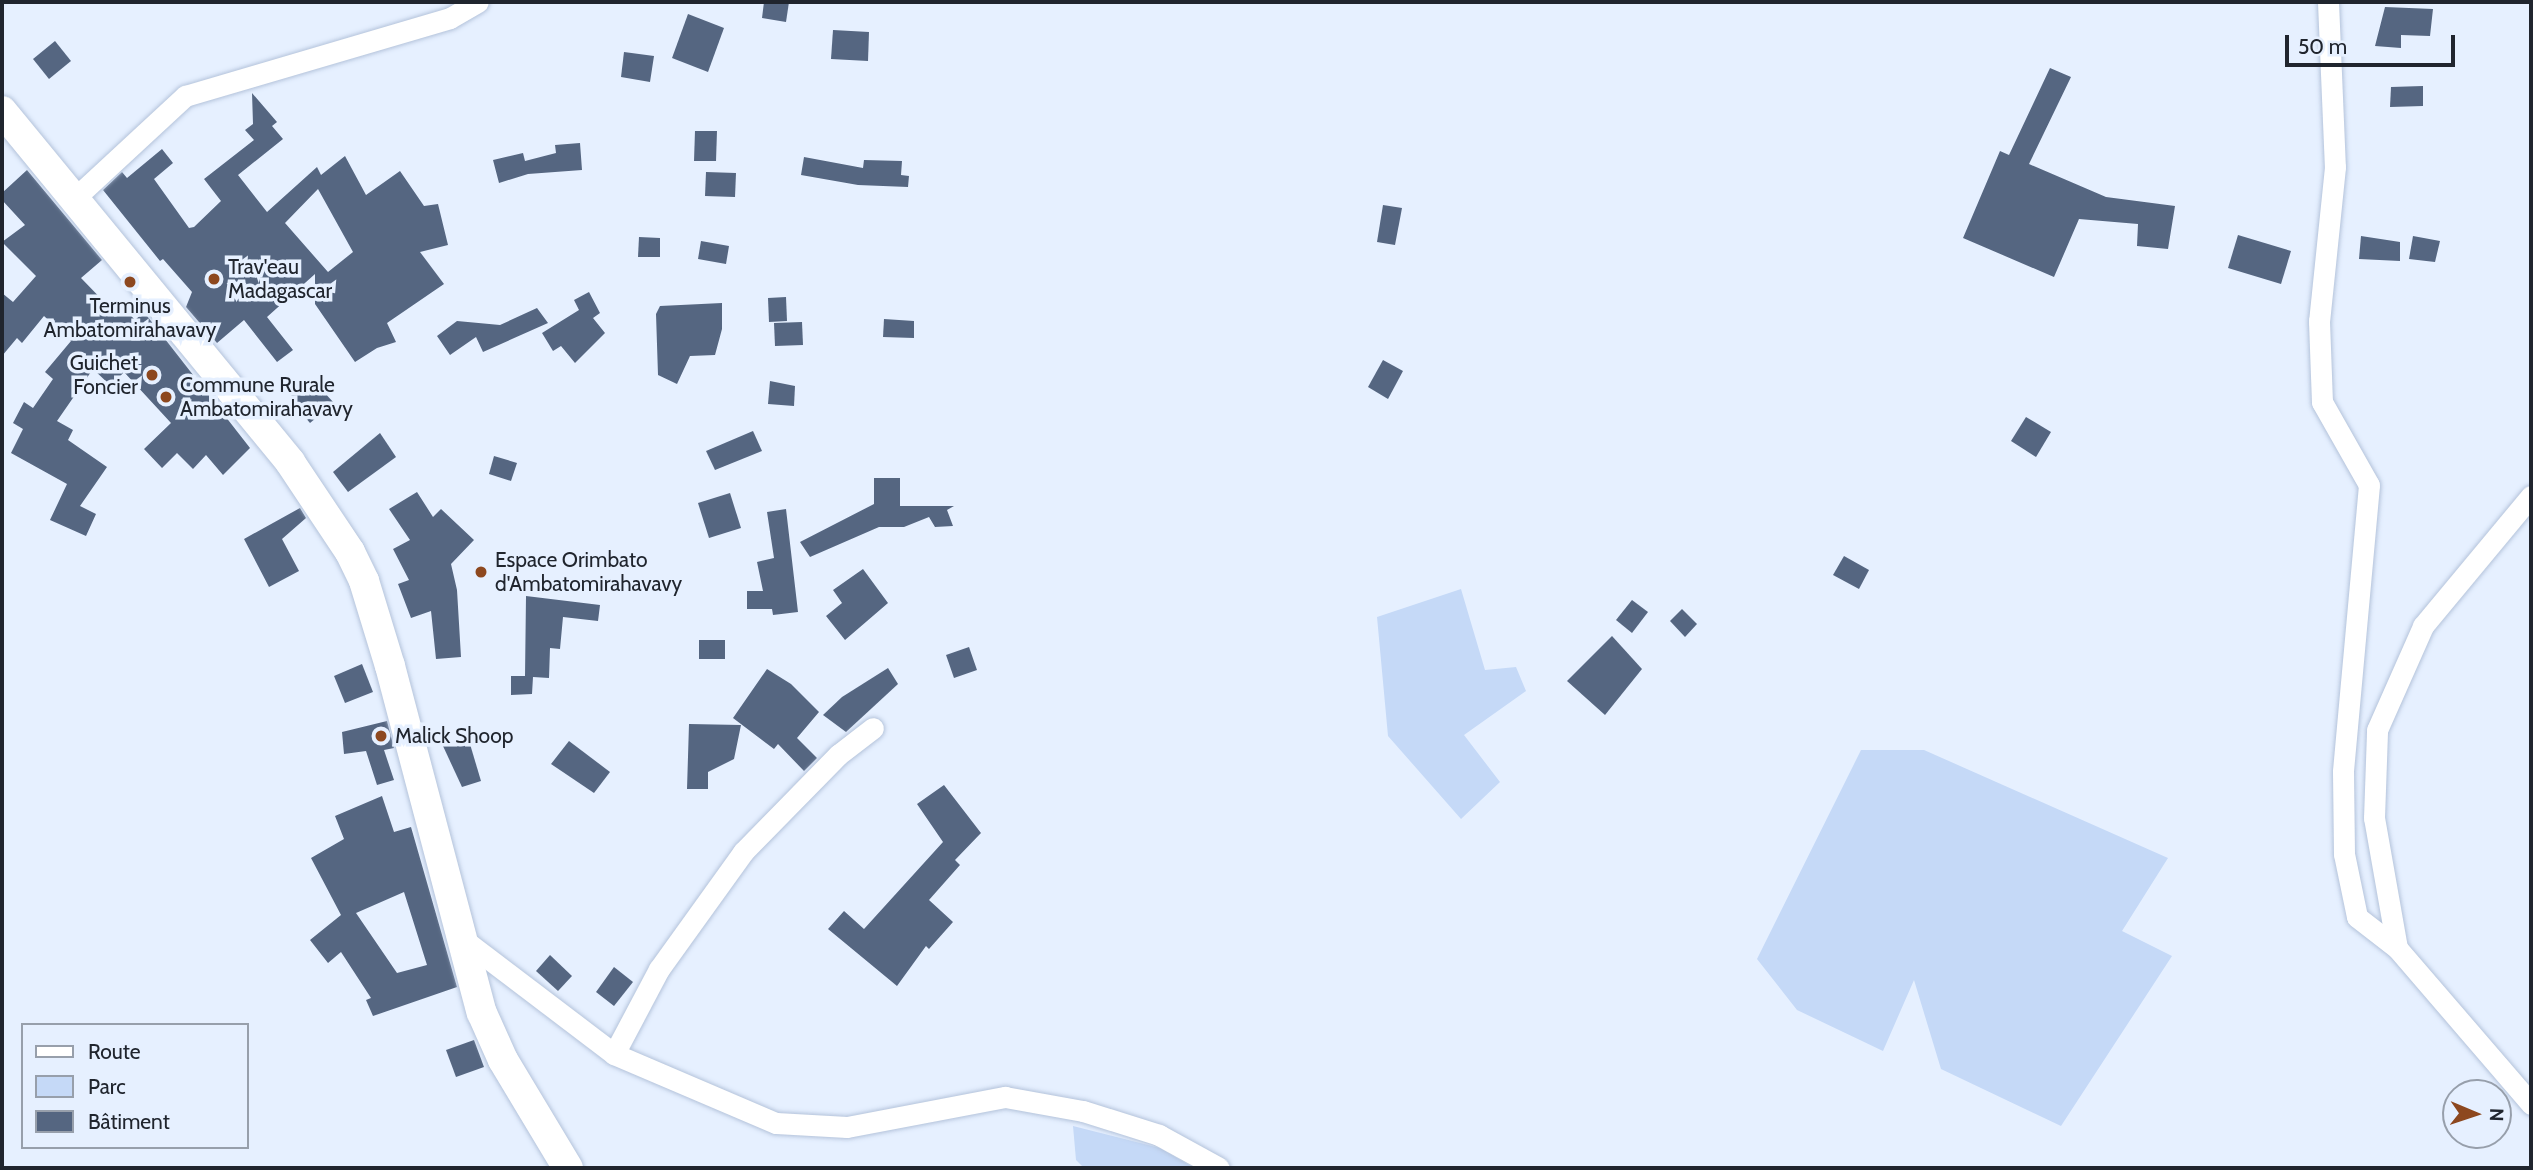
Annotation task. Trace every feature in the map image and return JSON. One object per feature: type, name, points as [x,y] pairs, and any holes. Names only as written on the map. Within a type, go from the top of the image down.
[{"type":"main road","points":[[2,111],[76,197],[208,366],[290,462],[350,552],[364,581],[390,666],[482,1013],[503,1060],[568,1168]]},
{"type":"street","points":[[76,197],[185,96],[450,18],[478,2]]},
{"type":"street","points":[[2328,2],[2335,167],[2319,321],[2322,402],[2369,485],[2343,772],[2344,854],[2357,917],[2397,948],[2531,1104]]},
{"type":"street","points":[[2397,948],[2374,818],[2377,730],[2423,626],[2531,496]]},
{"type":"street","points":[[614,1054],[659,969],[743,852],[838,755],[873,728]]},
{"type":"street","points":[[460,937],[614,1054],[776,1123],[847,1127],[1004,1097],[1083,1111],[1159,1135],[1219,1168]]},
{"type":"green space","points":[[1461,589],[1485,670],[1516,667],[1526,691],[1464,735],[1500,782],[1461,819],[1388,736],[1377,617]]},
{"type":"green space","points":[[1861,750],[1924,750],[2168,858],[2122,931],[2172,956],[2061,1126],[1941,1069],[1914,980],[1883,1051],[1797,1010],[1757,959]]},
{"type":"green space","points":[[1073,1126],[1160,1148],[1194,1168],[1084,1168],[1076,1160]]},
{"type":"building","points":[[764,2],[789,2],[786,22],[762,18]]},
{"type":"building","points":[[2385,7],[2433,9],[2430,36],[2401,35],[2401,48],[2375,46]]},
{"type":"building","points":[[688,14],[724,28],[708,72],[672,58]]},
{"type":"building","points":[[833,30],[869,32],[868,61],[831,59]]},
{"type":"building","points":[[55,41],[71,61],[49,79],[33,59]]},
{"type":"building","points":[[624,52],[654,56],[650,82],[621,77]]},
{"type":"building","points":[[2050,68],[2071,77],[2029,164],[2106,197],[2175,206],[2168,249],[2137,246],[2138,224],[2079,219],[2054,277],[1963,238],[2000,151],[2009,155]]},
{"type":"building","points":[[2423,86],[2423,106],[2390,107],[2391,87]]},
{"type":"building","points":[[252,93],[277,122],[272,126],[283,139],[238,175],[267,212],[317,167],[321,175],[345,156],[366,195],[400,171],[424,206],[438,204],[448,245],[420,252],[444,284],[387,323],[396,342],[377,348],[355,362],[315,304],[315,274],[267,317],[293,350],[277,362],[244,320],[217,343],[186,307],[192,292],[163,259],[160,261],[103,190],[122,172],[127,178],[162,149],[173,163],[154,179],[189,228],[194,227],[221,201],[204,179],[254,140],[245,130],[253,124]],"holes":[[[318,189],[353,252],[328,272],[285,223]]]},
{"type":"building","points":[[695,131],[717,131],[716,161],[694,161]]},
{"type":"building","points":[[580,143],[582,170],[528,174],[499,183],[493,160],[523,153],[525,161],[556,153],[555,145]]},
{"type":"building","points":[[804,157],[863,168],[864,160],[902,161],[901,175],[909,176],[908,187],[858,185],[801,175]]},
{"type":"building","points":[[27,170],[102,260],[81,278],[112,310],[119,303],[135,320],[144,312],[250,448],[223,475],[206,455],[193,469],[177,453],[162,468],[144,449],[171,423],[124,372],[111,386],[93,369],[57,421],[73,430],[68,440],[107,467],[80,506],[96,514],[86,536],[50,520],[67,484],[11,453],[23,429],[13,423],[24,402],[33,408],[53,379],[45,372],[71,341],[44,316],[22,343],[17,338],[2,356],[2,293],[13,302],[36,276],[2,242],[25,225],[2,200],[2,193]]},
{"type":"building","points":[[706,172],[736,173],[735,197],[705,196]]},
{"type":"building","points":[[1383,205],[1402,208],[1395,245],[1377,242]]},
{"type":"building","points":[[2238,235],[2291,251],[2281,284],[2228,268]]},
{"type":"building","points":[[2361,236],[2400,242],[2400,261],[2359,259]]},
{"type":"building","points":[[2413,236],[2440,241],[2435,262],[2409,259]]},
{"type":"building","points":[[639,237],[660,238],[660,257],[638,257]]},
{"type":"building","points":[[701,241],[729,246],[726,264],[698,259]]},
{"type":"building","points":[[589,292],[600,313],[593,318],[605,333],[575,363],[561,346],[553,351],[542,333],[579,310],[574,300]]},
{"type":"building","points":[[786,297],[787,321],[769,322],[768,298]]},
{"type":"building","points":[[722,303],[722,329],[715,355],[690,356],[677,384],[658,375],[656,314],[660,306]]},
{"type":"building","points":[[537,308],[548,323],[483,352],[476,337],[450,355],[437,336],[457,321],[500,325]]},
{"type":"building","points":[[884,319],[914,321],[914,338],[883,337]]},
{"type":"building","points":[[802,322],[803,345],[775,346],[774,323]]},
{"type":"building","points":[[1383,360],[1403,371],[1388,399],[1368,387]]},
{"type":"building","points":[[310,377],[334,403],[310,423],[289,398]]},
{"type":"building","points":[[770,381],[795,386],[794,406],[768,404]]},
{"type":"building","points":[[2026,417],[2051,432],[2036,457],[2011,441]]},
{"type":"building","points":[[753,431],[762,451],[715,470],[706,451]]},
{"type":"building","points":[[380,433],[396,457],[348,492],[333,472]]},
{"type":"building","points":[[494,456],[517,463],[511,481],[489,474]]},
{"type":"building","points":[[874,478],[900,478],[900,506],[954,506],[947,510],[953,526],[935,527],[929,517],[904,527],[879,527],[810,557],[800,542],[874,504]]},
{"type":"building","points":[[417,492],[433,517],[441,509],[474,540],[451,564],[457,590],[461,657],[436,659],[431,611],[411,618],[398,584],[409,580],[393,549],[410,540],[389,509]]},
{"type":"building","points":[[730,493],[741,528],[709,538],[698,503]]},
{"type":"building","points":[[300,508],[306,518],[282,539],[299,571],[269,587],[244,539]]},
{"type":"building","points":[[786,509],[798,612],[773,615],[772,609],[747,609],[747,591],[763,591],[757,562],[774,558],[767,512]]},
{"type":"building","points":[[1844,556],[1869,570],[1859,589],[1833,575]]},
{"type":"building","points":[[863,569],[888,603],[845,640],[826,616],[842,603],[833,590]]},
{"type":"building","points":[[526,596],[600,605],[598,621],[563,617],[560,649],[550,648],[549,678],[533,677],[532,694],[511,695],[511,676],[525,676]]},
{"type":"building","points":[[1632,600],[1648,612],[1632,633],[1616,620]]},
{"type":"building","points":[[1682,609],[1697,624],[1685,637],[1670,621]]},
{"type":"building","points":[[1612,636],[1642,669],[1605,715],[1567,681]]},
{"type":"building","points":[[699,640],[725,640],[725,659],[699,659]]},
{"type":"building","points":[[969,647],[977,670],[954,678],[946,655]]},
{"type":"building","points":[[362,664],[373,692],[345,703],[334,676]]},
{"type":"building","points":[[888,668],[898,684],[846,732],[823,715],[842,697]]},
{"type":"building","points":[[767,669],[791,684],[819,712],[797,738],[817,758],[804,771],[778,744],[774,749],[733,718]]},
{"type":"building","points":[[387,721],[394,748],[384,750],[394,780],[377,785],[366,751],[344,754],[342,732]]},
{"type":"building","points":[[689,724],[741,725],[734,759],[708,772],[708,789],[687,789]]},
{"type":"building","points":[[467,734],[481,781],[462,787],[443,746]]},
{"type":"building","points":[[569,741],[610,772],[594,793],[551,764]]},
{"type":"building","points":[[944,785],[981,833],[955,860],[960,865],[929,900],[953,922],[929,949],[926,946],[897,986],[828,929],[844,911],[864,929],[943,842],[917,804]]},
{"type":"building","points":[[382,796],[394,832],[411,827],[457,987],[373,1016],[366,1000],[371,998],[341,952],[328,963],[310,940],[341,915],[311,858],[344,839],[335,816]],"holes":[[[404,892],[427,965],[397,973],[356,913]]]},
{"type":"building","points":[[550,955],[572,976],[558,991],[536,971]]},
{"type":"building","points":[[614,967],[633,982],[614,1006],[596,992]]},
{"type":"building","points":[[474,1040],[484,1067],[456,1077],[446,1050]]},
{"type":"place","name":"Trav'eau Madagascar","points":[[214,279]]},
{"type":"place","name":"Terminus Ambatomirahavavy","points":[[130,282]]},
{"type":"place","name":"Guichet Foncier","points":[[152,375]]},
{"type":"place","name":"Commune Rurale Ambatomirahavavy","points":[[166,397]]},
{"type":"place","name":"Espace Orimbato d'Ambatomirahavavy","points":[[481,572]]},
{"type":"place","name":"Malick Shoop","points":[[381,736]]}]
